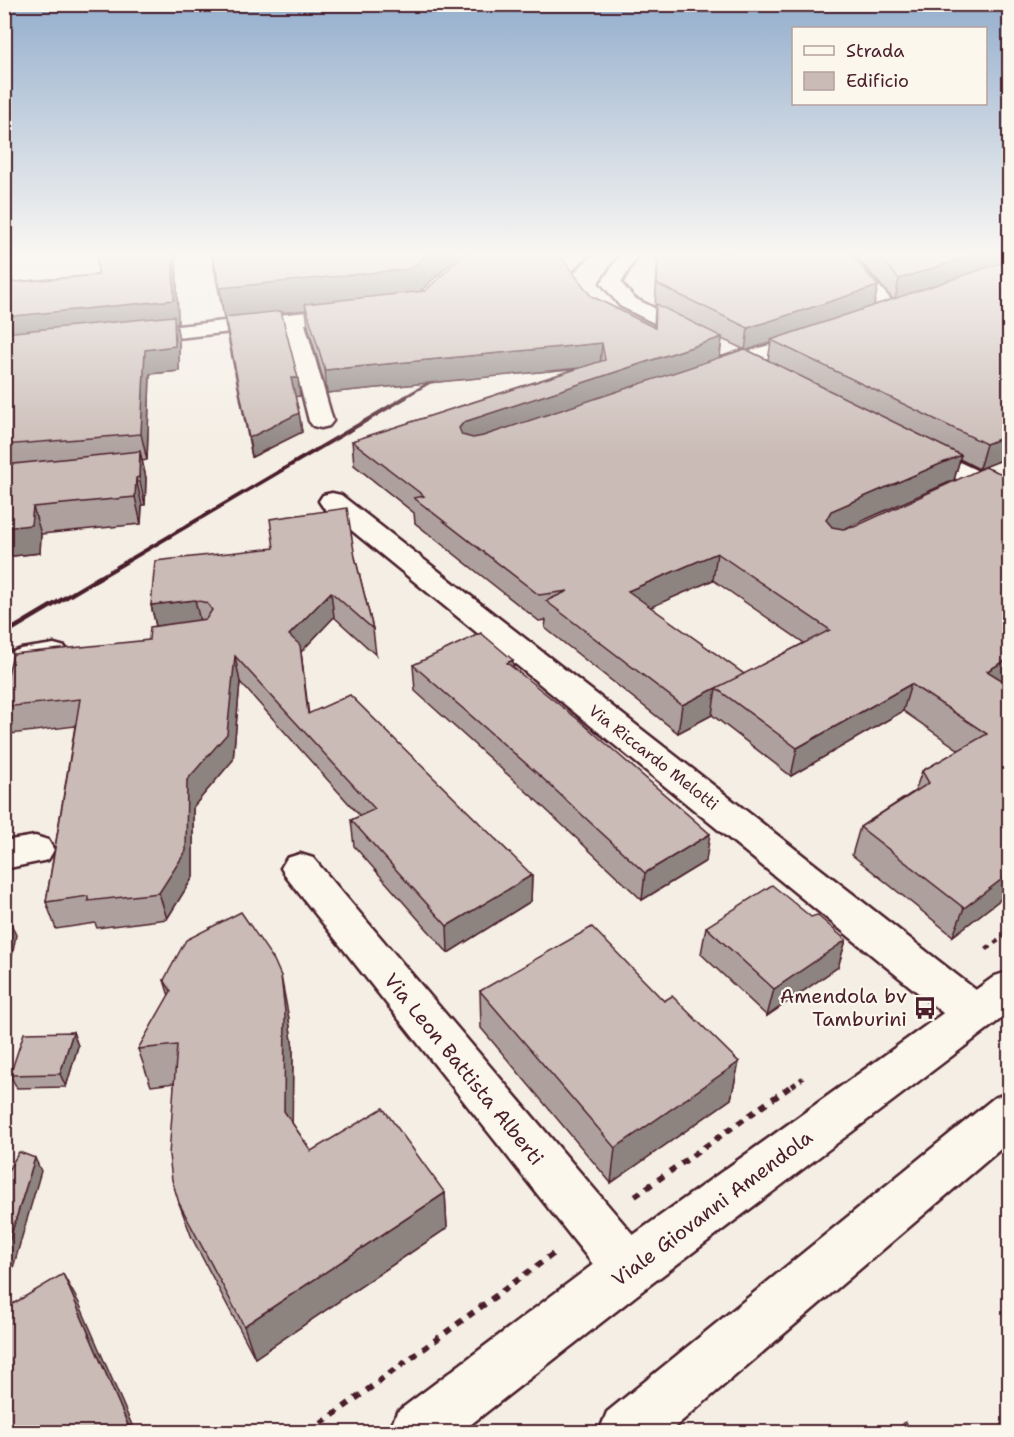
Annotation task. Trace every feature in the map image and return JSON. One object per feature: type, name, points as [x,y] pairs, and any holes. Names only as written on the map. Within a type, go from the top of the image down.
[{"type":"street","points":[[109,339],[293,320]]},
{"type":"street","points":[[294,320],[321,421]]},
{"type":"street","points":[[662,320],[774,376]]},
{"type":"street","points":[[698,376],[725,352],[834,330]]},
{"type":"street","points":[[897,439],[1010,496]]},
{"type":"street","points":[[946,495],[1010,466]]},
{"type":"street","name":"Via Riccardo Melotti","points":[[332,501],[938,983],[992,1001]]},
{"type":"street","points":[[4,669],[21,659],[81,651]]},
{"type":"street","name":"Via Leon Battista Alberti","points":[[300,868],[629,1269]]},
{"type":"street","name":"Viale Giovanni Amendola","points":[[417,1432],[629,1269],[992,1001]]},
{"type":"street","points":[[627,1432],[1010,1112]]},
{"type":"path","points":[[938,983],[1010,932]]},
{"type":"path","points":[[310,1432],[592,1226],[813,1071]]},
{"type":"building","points":[[133,320],[174,320],[175,346],[145,350],[141,434],[4,445],[4,333]]},
{"type":"building","points":[[226,320],[283,320],[298,378],[291,378],[299,413],[249,438]]},
{"type":"building","points":[[310,320],[639,320],[655,328],[655,320],[688,320],[722,337],[464,422],[459,428],[462,435],[473,438],[483,436],[745,349],[961,455],[831,511],[826,520],[832,527],[843,529],[854,527],[985,467],[1010,477],[1010,658],[987,671],[1010,685],[1010,821],[1008,822],[1010,823],[1010,873],[964,908],[860,827],[929,783],[922,771],[987,734],[911,684],[797,748],[716,688],[682,705],[546,601],[568,591],[539,595],[414,498],[424,496],[352,441],[605,360],[602,343],[325,370]],"holes":[[[717,553],[830,630],[744,674],[628,591]]]},
{"type":"building","points":[[732,320],[773,320],[748,328]]},
{"type":"building","points":[[831,320],[1010,320],[1010,435],[986,444],[771,340]]},
{"type":"building","points":[[140,451],[139,477],[136,478],[135,497],[33,507],[31,525],[4,528],[4,465]]},
{"type":"building","points":[[347,508],[355,557],[373,629],[331,592],[289,635],[300,645],[308,714],[350,695],[532,875],[447,926],[351,820],[375,809],[235,656],[227,734],[187,780],[186,851],[159,893],[88,901],[88,896],[46,902],[80,699],[4,707],[4,690],[13,654],[149,640],[150,627],[206,619],[212,610],[207,603],[195,600],[151,605],[155,561],[274,548],[270,519]]},
{"type":"building","points":[[481,633],[513,660],[507,663],[580,721],[710,834],[645,873],[539,775],[413,665]]},
{"type":"building","points":[[772,885],[811,917],[817,915],[846,940],[774,989],[706,927]]},
{"type":"building","points":[[241,912],[274,960],[281,976],[285,1012],[284,1111],[311,1151],[383,1108],[445,1193],[244,1326],[179,1203],[172,1180],[169,1155],[177,1045],[138,1049],[171,991],[164,980],[186,940]]},
{"type":"building","points":[[592,927],[664,1001],[672,996],[739,1062],[615,1148],[480,991]]},
{"type":"building","points":[[73,1032],[60,1074],[10,1075],[24,1033]]},
{"type":"building","points":[[19,1152],[35,1158],[4,1257],[4,1177]]},
{"type":"building","points":[[63,1274],[131,1432],[4,1432],[4,1309]]},
{"type":"building","points":[[905,1422],[914,1432],[895,1432]]},
{"type":"railway","points":[[403,398],[444,374]]},
{"type":"railway","points":[[97,579],[406,397]]},
{"type":"railway","points":[[4,634],[100,577]]},
{"type":"place","name":"Amendola bv Tamburini","points":[[925,1008]]}]
